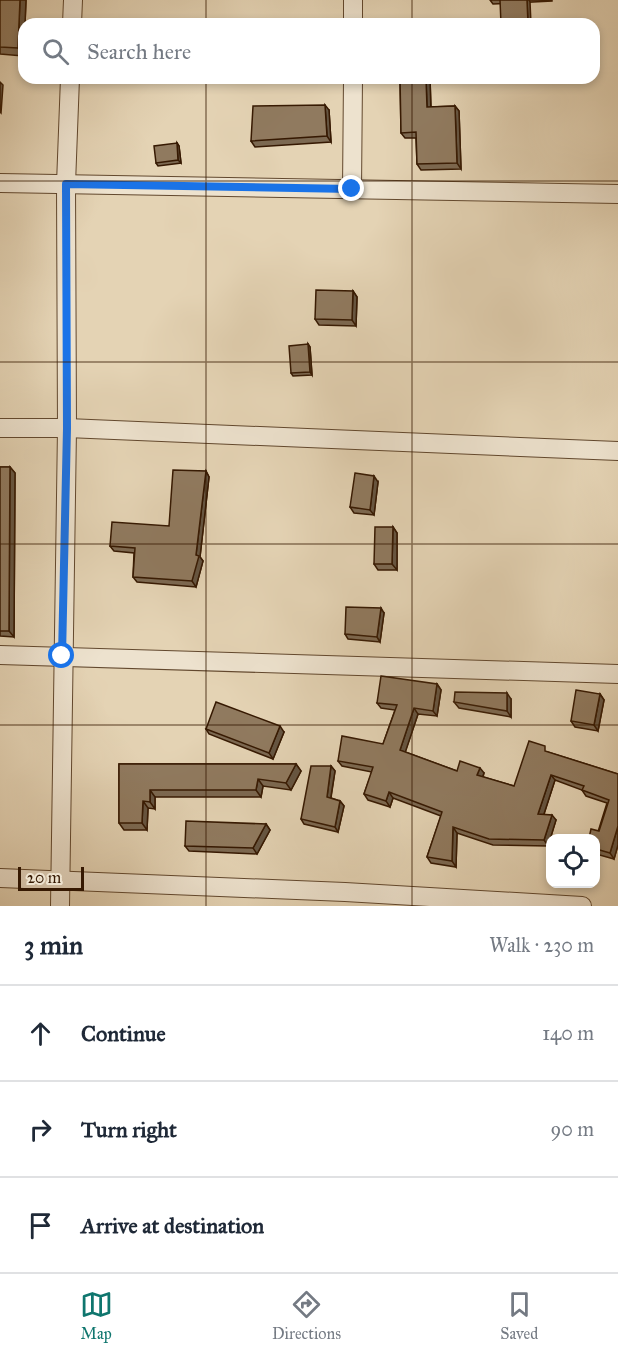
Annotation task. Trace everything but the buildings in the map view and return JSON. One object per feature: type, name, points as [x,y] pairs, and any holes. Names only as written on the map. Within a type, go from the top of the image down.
[{"type":"street","points":[[72,18],[73,0]]},
{"type":"street","points":[[353,0],[353,18]]},
{"type":"street","points":[[60,906],[67,428],[66,184],[70,84]]},
{"type":"street","points":[[352,189],[353,84]]},
{"type":"street","points":[[0,183],[618,194]]},
{"type":"street","points":[[0,428],[67,428],[618,451]]},
{"type":"street","points":[[0,655],[618,674]]},
{"type":"street","points":[[0,878],[60,879],[345,899],[582,906]]},
{"type":"route","points":[[62,656],[67,428],[66,184],[352,189]]}]
